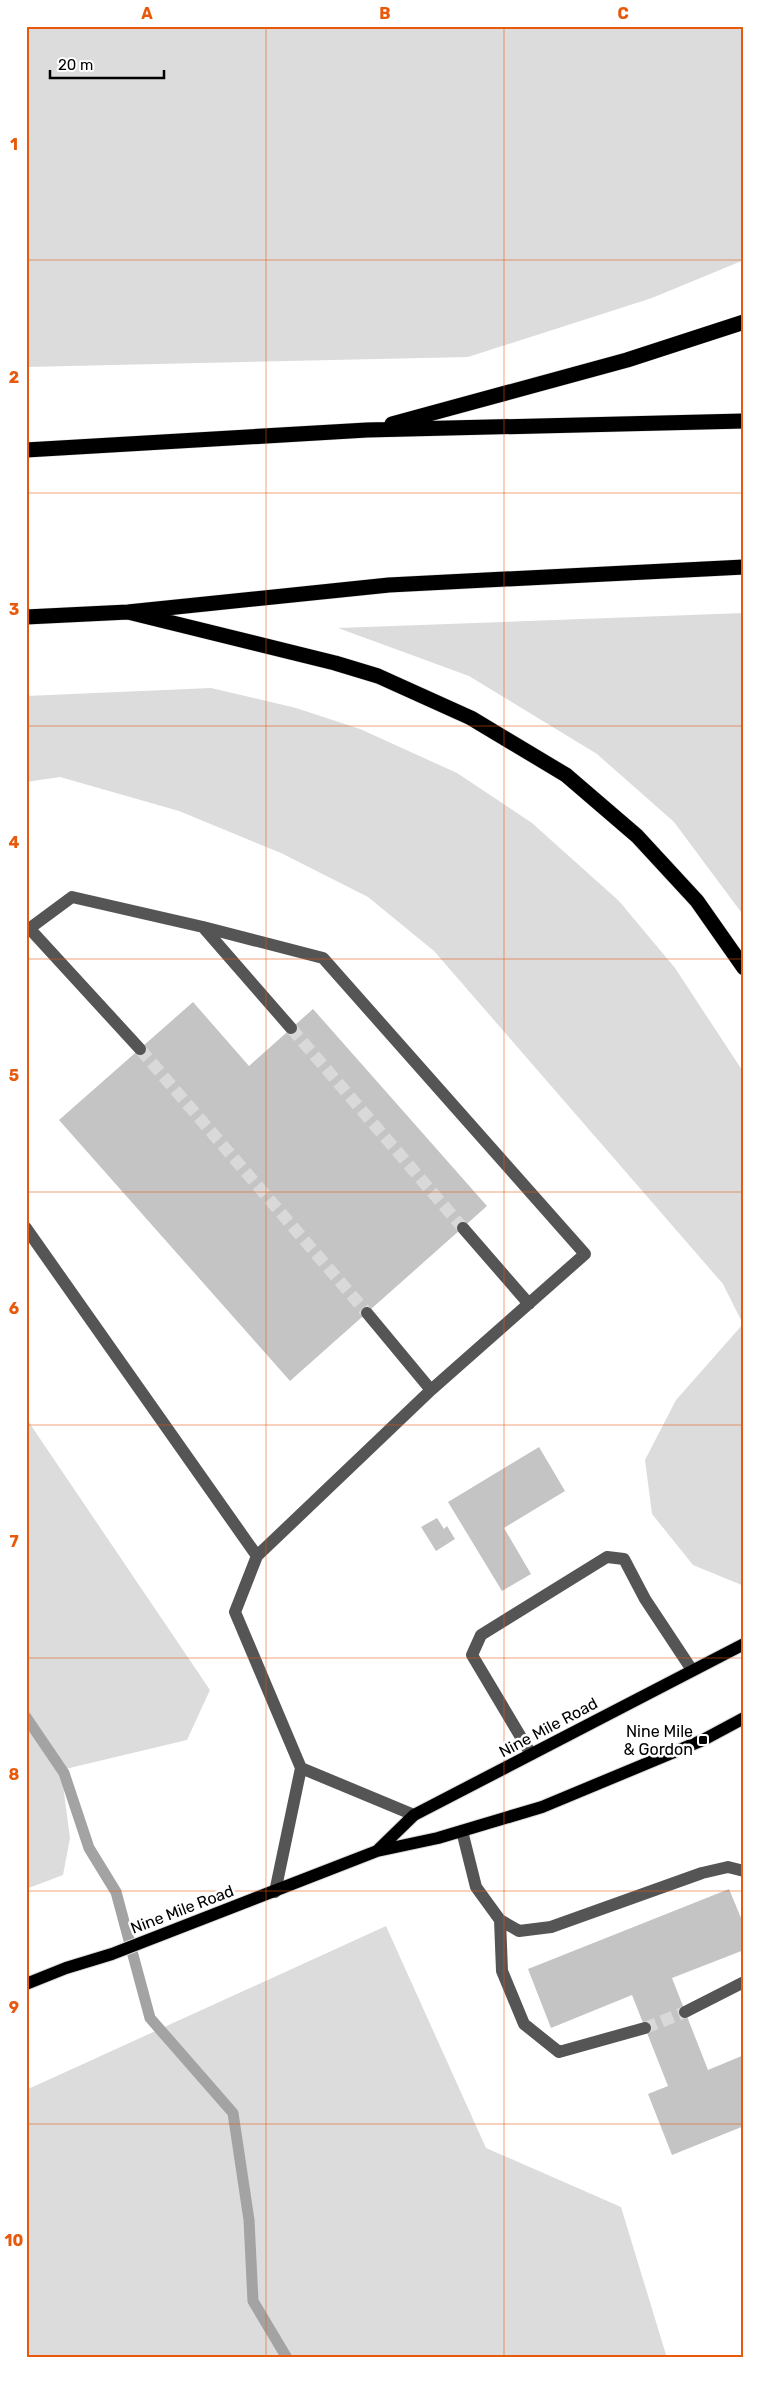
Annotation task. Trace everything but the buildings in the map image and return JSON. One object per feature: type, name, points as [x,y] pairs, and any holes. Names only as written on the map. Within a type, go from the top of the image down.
[{"type":"highway","points":[[367,430],[627,360],[744,322]]},
{"type":"highway","points":[[26,450],[367,430],[744,421]]},
{"type":"highway","points":[[26,617],[128,612],[389,585],[744,567]]},
{"type":"highway","points":[[128,612],[335,663],[378,676],[471,718],[566,775],[638,836],[697,902],[744,968]]},
{"type":"main road","name":"Nine Mile Road","points":[[376,1851],[414,1815],[744,1644]]},
{"type":"main road","name":"Nine Mile Road","points":[[26,1984],[66,1968],[112,1954],[376,1851],[438,1838],[542,1807],[703,1740],[744,1718]]},
{"type":"lane","points":[[140,1049],[28,929],[72,897],[203,927],[323,958],[585,1254],[431,1390],[257,1556],[235,1612],[301,1768],[275,1892]]},
{"type":"lane","points":[[203,927],[291,1028]]},
{"type":"lane","points":[[26,1228],[257,1556]]},
{"type":"lane","points":[[463,1228],[529,1304]]},
{"type":"lane","points":[[367,1312],[431,1390]]},
{"type":"lane","points":[[531,1754],[472,1656],[481,1635],[607,1557],[624,1559],[645,1599],[692,1670]]},
{"type":"lane","points":[[301,1768],[414,1815]]},
{"type":"lane","points":[[462,1831],[476,1887],[500,1920],[518,1931],[551,1927],[702,1873],[728,1867],[744,1872]]},
{"type":"lane","points":[[500,1920],[502,1971],[524,2024],[558,2052],[644,2028]]},
{"type":"lane","points":[[685,2012],[744,1982]]},
{"type":"shaded area","points":[[26,26],[744,26],[744,260],[652,298],[468,357],[26,367]]},
{"type":"shaded area","points":[[744,613],[744,916],[674,822],[597,754],[469,676],[338,628]]},
{"type":"shaded area","points":[[211,688],[296,708],[360,729],[457,773],[532,823],[619,901],[675,968],[744,1073],[744,1586],[693,1565],[652,1514],[645,1460],[676,1400],[743,1324],[723,1284],[434,951],[368,897],[281,853],[179,811],[60,777],[26,782],[26,696]]},
{"type":"shaded area","points":[[26,1418],[210,1690],[187,1740],[61,1770],[70,1838],[63,1875],[26,1889]]},
{"type":"shaded area","points":[[386,1926],[486,2148],[621,2207],[667,2358],[26,2358],[26,2090]]},
{"type":"waterway","points":[[26,1717],[64,1773],[89,1848],[116,1892],[150,2018],[233,2113],[249,2220],[253,2301],[287,2358]]},
{"type":"tunnel","points":[[291,1028],[463,1228]]},
{"type":"tunnel","points":[[140,1049],[367,1313]]},
{"type":"tunnel","points":[[645,2028],[685,2012]]},
{"type":"place","name":"Nine Mile & Gordon","points":[[703,1740]]}]
